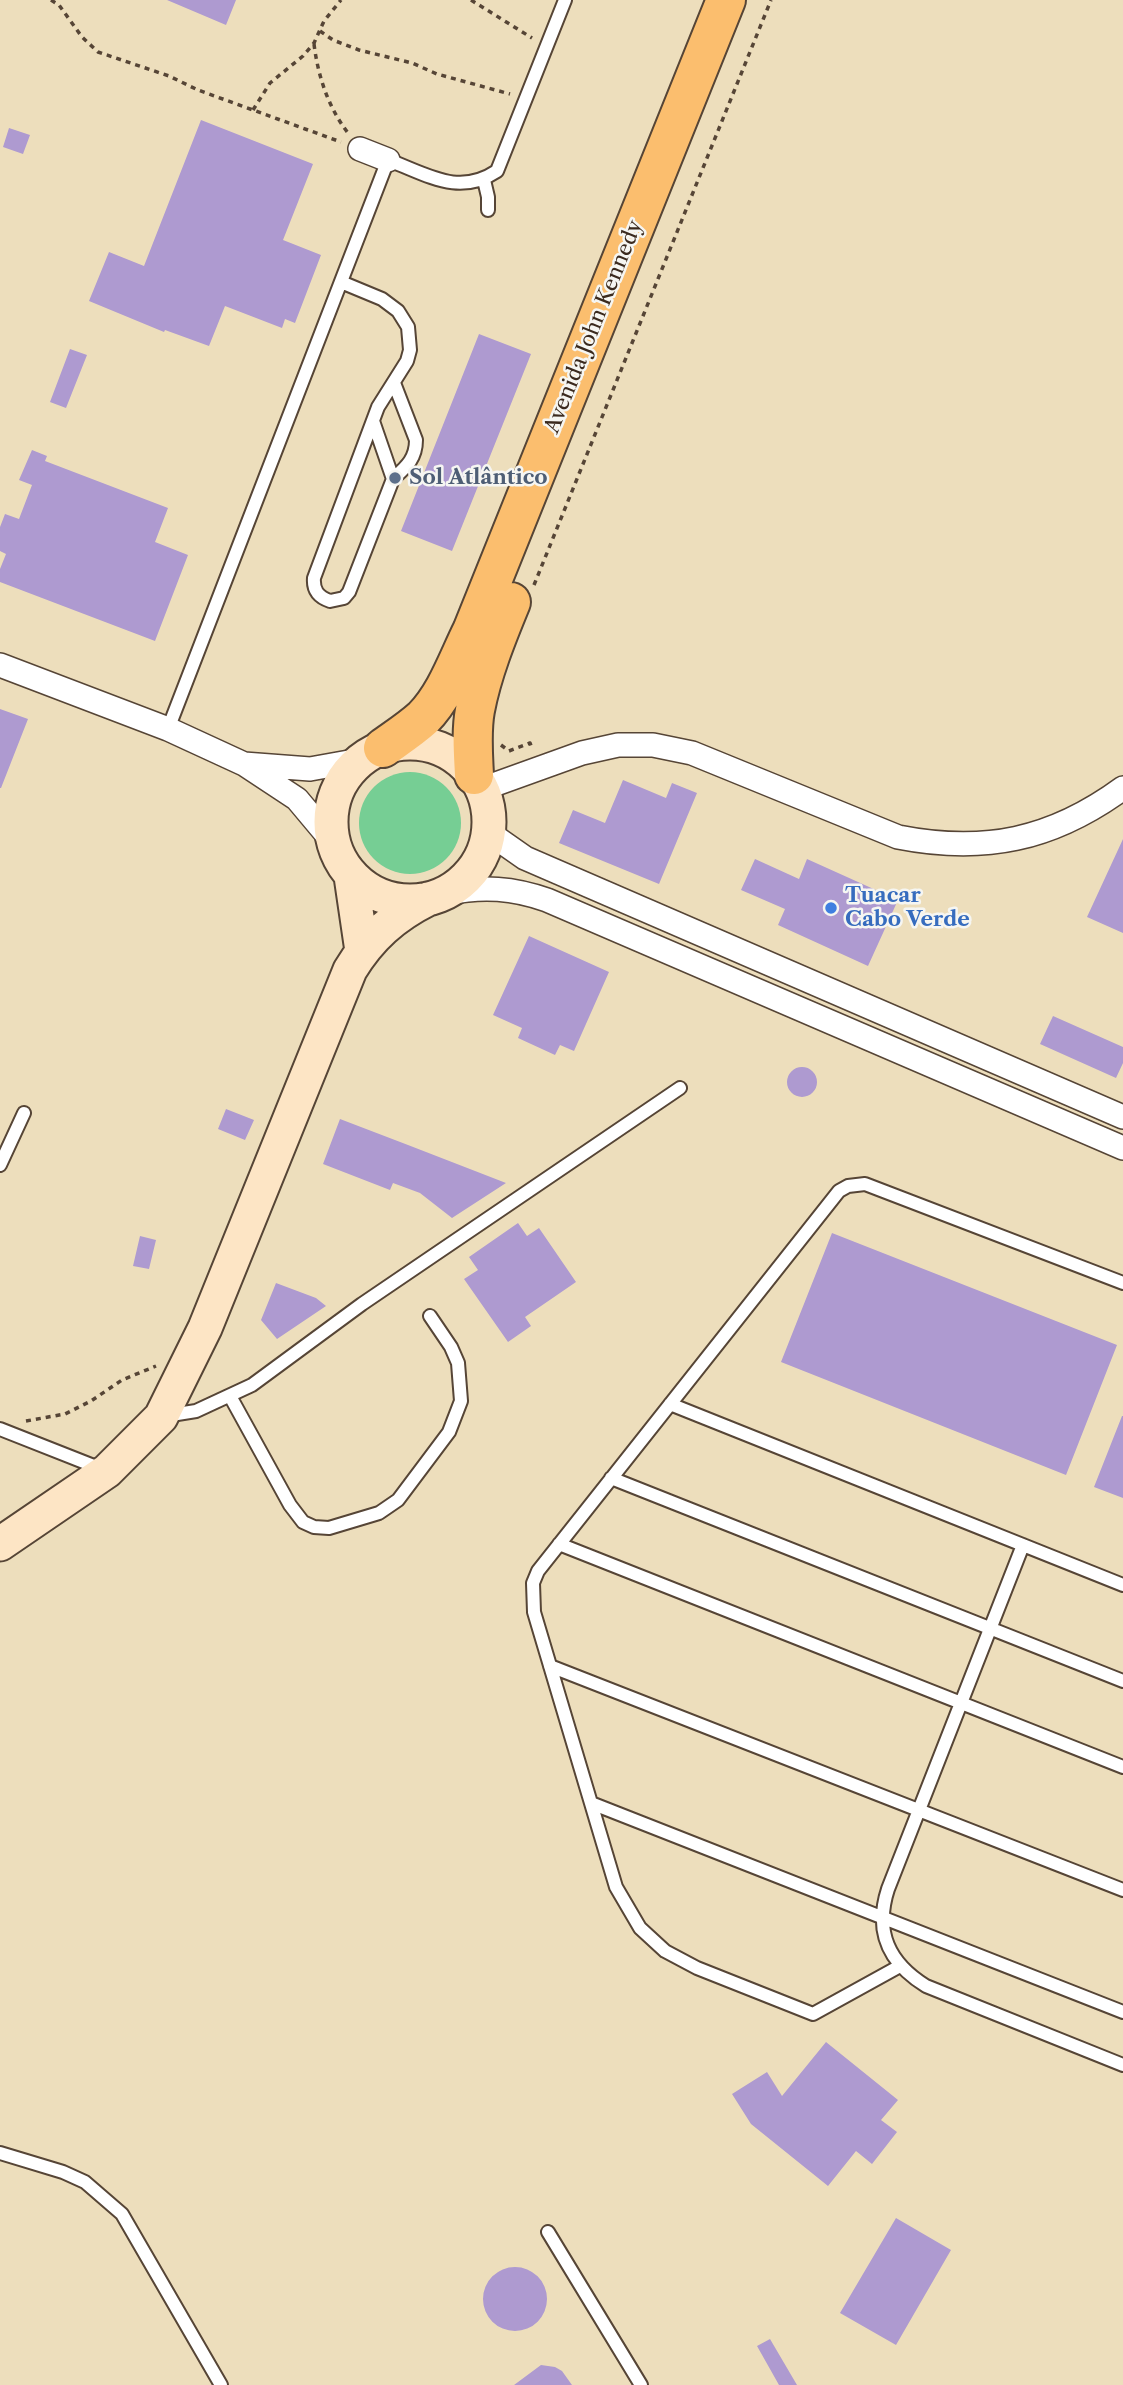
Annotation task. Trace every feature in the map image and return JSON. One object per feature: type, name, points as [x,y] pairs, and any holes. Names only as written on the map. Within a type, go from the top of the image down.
[{"type":"highway","name":"Avenida John Kennedy","points":[[371,754],[409,730],[438,700],[472,631],[726,0]]},
{"type":"highway","name":"Avenida John Kennedy","points":[[482,791],[473,754],[475,711],[494,644],[755,0]]},
{"type":"street","points":[[360,149],[388,160]]},
{"type":"street","points":[[0,665],[168,729],[244,764],[298,799],[333,842]]},
{"type":"street","points":[[244,764],[310,769],[408,743],[433,746],[456,758],[482,791],[495,837],[525,858],[1123,1117]]},
{"type":"street","points":[[482,791],[582,753],[637,743],[692,753],[898,837],[930,844],[965,845],[1020,838],[1066,823],[1097,807],[1123,788]]},
{"type":"street","points":[[371,754],[345,777],[334,797],[330,819],[333,842],[340,860],[351,876],[368,889],[387,898],[408,901],[468,889],[495,888],[524,892],[1123,1148]]},
{"type":"street","points":[[0,1544],[107,1471],[162,1417],[205,1328],[350,970],[362,951],[391,921],[467,877],[481,857],[489,834],[482,791]]},
{"type":"street","points":[[351,876],[362,951]]},
{"type":"lane","points":[[168,729],[388,160],[452,183],[468,184],[484,180],[497,172],[565,0]]},
{"type":"lane","points":[[484,180],[488,210]]},
{"type":"lane","points":[[341,282],[390,304],[404,318],[408,327],[410,350],[407,361],[385,394],[373,421],[314,578],[314,590],[323,599],[337,601],[349,593],[393,479],[407,467],[416,450],[416,440],[394,383]]},
{"type":"lane","points":[[373,421],[393,479]]},
{"type":"lane","points":[[162,1417],[196,1411],[252,1385],[362,1304],[680,1088]]},
{"type":"lane","points":[[0,1165],[24,1113]]},
{"type":"lane","points":[[900,1966],[813,2014],[680,1960],[640,1928],[616,1887],[534,1612],[533,1590],[538,1571],[839,1191],[848,1186],[865,1184],[1123,1283]]},
{"type":"lane","points":[[230,1396],[290,1505],[303,1522],[314,1527],[329,1528],[379,1513],[398,1500],[449,1432],[461,1401],[458,1363],[451,1347],[430,1316]]},
{"type":"lane","points":[[670,1404],[1123,1585]]},
{"type":"lane","points":[[0,1429],[107,1471]]},
{"type":"lane","points":[[611,1478],[1123,1681]]},
{"type":"lane","points":[[559,1544],[1123,1767]]},
{"type":"lane","points":[[1023,1545],[888,1889],[882,1917],[884,1934],[890,1951],[900,1966],[926,1986],[1123,2065]]},
{"type":"lane","points":[[550,1666],[1123,1890]]},
{"type":"lane","points":[[591,1803],[1123,2012]]},
{"type":"lane","points":[[0,2153],[63,2172],[85,2182],[122,2214],[221,2385]]},
{"type":"lane","points":[[548,2232],[641,2385]]},
{"type":"path","points":[[51,0],[59,5],[82,37],[99,52],[170,76],[198,90],[360,149]]},
{"type":"path","points":[[253,110],[270,83],[303,56],[314,43],[324,20],[341,0]]},
{"type":"path","points":[[471,0],[514,29],[546,46]]},
{"type":"path","points":[[530,596],[771,0]]},
{"type":"path","points":[[320,30],[333,40],[359,50],[412,63],[436,74],[526,98]]},
{"type":"path","points":[[314,43],[317,64],[331,105],[340,124],[360,149]]},
{"type":"path","points":[[498,743],[509,751],[530,743],[543,769]]},
{"type":"path","points":[[21,1422],[65,1413],[91,1401],[122,1380],[158,1365]]},
{"type":"green space","points":[[410,772],[430,776],[446,787],[457,803],[461,823],[457,843],[446,859],[430,870],[410,874],[390,870],[374,859],[363,843],[359,823],[363,803],[374,787],[390,776]]},
{"type":"building","points":[[167,0],[236,0],[226,25]]},
{"type":"building","points":[[201,120],[313,164],[283,240],[321,255],[295,323],[285,319],[282,328],[225,306],[209,346],[165,330],[164,332],[89,301],[109,252],[144,266]]},
{"type":"building","points":[[9,128],[30,135],[23,154],[3,147]]},
{"type":"building","points":[[479,334],[531,354],[452,551],[401,531]]},
{"type":"building","points":[[70,349],[87,355],[66,408],[50,402]]},
{"type":"building","points":[[32,450],[47,456],[45,461],[168,508],[155,542],[188,555],[155,641],[0,582],[0,569],[6,554],[0,551],[0,527],[5,514],[19,519],[32,485],[19,480]]},
{"type":"building","points":[[0,709],[28,719],[1,788],[0,788]]},
{"type":"building","points":[[623,780],[666,798],[672,783],[697,793],[659,884],[559,843],[573,810],[605,823]]},
{"type":"building","points":[[1123,839],[1123,933],[1087,917]]},
{"type":"building","points":[[755,859],[799,879],[807,859],[898,900],[868,966],[778,925],[785,909],[741,890]]},
{"type":"building","points":[[529,936],[609,972],[574,1051],[560,1045],[555,1055],[518,1038],[522,1028],[493,1015]]},
{"type":"building","points":[[1053,1016],[1123,1047],[1123,1063],[1116,1078],[1040,1044]]},
{"type":"building","points":[[802,1067],[808,1068],[816,1076],[816,1088],[808,1096],[802,1097],[796,1096],[788,1088],[787,1082],[788,1076],[796,1068]]},
{"type":"building","points":[[226,1109],[254,1120],[245,1140],[218,1129]]},
{"type":"building","points":[[340,1119],[506,1183],[452,1218],[420,1193],[393,1183],[390,1190],[323,1164]]},
{"type":"building","points":[[518,1223],[527,1236],[539,1228],[576,1282],[525,1317],[531,1326],[508,1342],[464,1279],[478,1270],[469,1257]]},
{"type":"building","points":[[832,1233],[1117,1345],[1066,1475],[781,1362]]},
{"type":"building","points":[[140,1236],[156,1240],[149,1269],[133,1266]]},
{"type":"building","points":[[276,1283],[316,1298],[326,1306],[277,1339],[261,1320]]},
{"type":"building","points":[[1123,1416],[1123,1498],[1094,1487]]},
{"type":"building","points":[[826,2042],[898,2100],[881,2120],[897,2132],[872,2164],[856,2151],[828,2186],[751,2124],[732,2094],[767,2072],[782,2096]]},
{"type":"building","points":[[896,2218],[951,2250],[896,2345],[840,2313]]},
{"type":"building","points":[[515,2267],[527,2269],[538,2276],[545,2287],[545,2311],[538,2322],[527,2329],[515,2331],[503,2329],[492,2322],[485,2311],[483,2299],[485,2287],[492,2276],[503,2269]]},
{"type":"building","points":[[770,2339],[797,2385],[779,2385],[757,2346]]},
{"type":"building","points":[[541,2365],[562,2371],[572,2385],[514,2385]]},
{"type":"place","name":"Sol Atlântico","points":[[395,478]]},
{"type":"place","name":"Tuacar Cabo Verde","points":[[831,908]]}]
